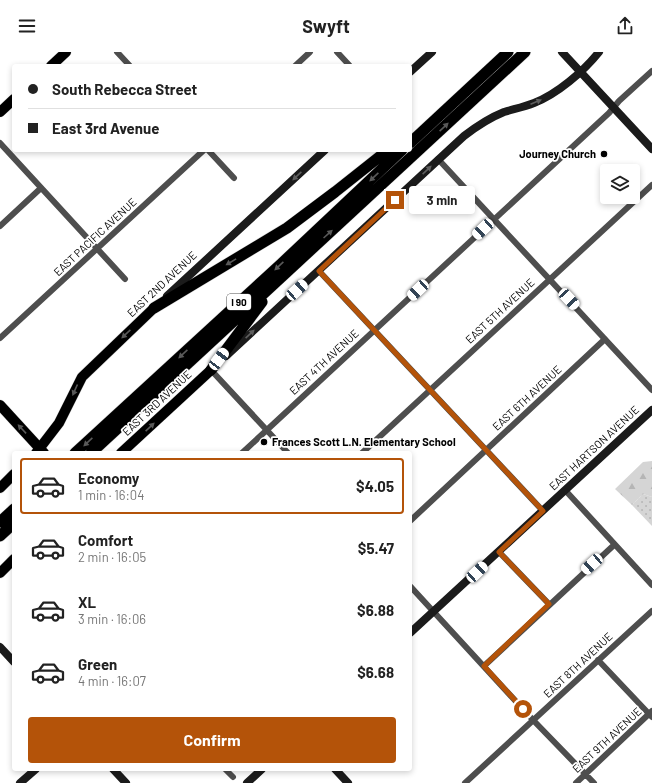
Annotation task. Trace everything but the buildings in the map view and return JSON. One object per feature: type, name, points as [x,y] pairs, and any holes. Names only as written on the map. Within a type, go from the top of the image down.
[{"type":"highway","name":"I 90","points":[[93,451],[525,52]]},
{"type":"highway","points":[[412,130],[507,53]]},
{"type":"highway","points":[[412,141],[507,53]]},
{"type":"highway","points":[[154,308],[287,228],[385,152]]},
{"type":"highway","name":"I 90","points":[[77,451],[400,152]]},
{"type":"highway","points":[[211,370],[278,279]]},
{"type":"highway","points":[[0,522],[12,511]]},
{"type":"highway","points":[[0,536],[12,525]]},
{"type":"main road","points":[[53,64],[66,52]]},
{"type":"main road","points":[[0,112],[12,101]]},
{"type":"main road","name":"EAST 2ND AVENUE","points":[[41,451],[62,418],[82,376],[154,308]]},
{"type":"main road","name":"EAST 3RD AVENUE","points":[[123,451],[211,370]]},
{"type":"main road","points":[[0,405],[39,451]]},
{"type":"main road","points":[[0,488],[12,476]]},
{"type":"main road","points":[[0,572],[12,561]]},
{"type":"street","points":[[117,52],[128,64]]},
{"type":"street","points":[[297,64],[310,52]]},
{"type":"street","points":[[337,52],[348,64]]},
{"type":"street","points":[[412,70],[432,52]]},
{"type":"street","points":[[562,52],[652,149]]},
{"type":"street","points":[[579,71],[598,52]]},
{"type":"street","name":"EAST 3RD AVENUE","points":[[211,370],[464,136],[482,122],[505,112],[534,103],[546,97],[563,86],[579,71]]},
{"type":"street","points":[[614,108],[619,101],[652,71]]},
{"type":"street","name":"EAST 4TH AVENUE","points":[[244,451],[614,108]]},
{"type":"street","points":[[0,144],[125,279]]},
{"type":"street","name":"EAST PACIFIC AVENUE","points":[[0,338],[202,152]]},
{"type":"street","points":[[210,152],[234,178]]},
{"type":"street","name":"EAST 2ND AVENUE","points":[[154,308],[323,152]]},
{"type":"street","points":[[438,159],[652,390]]},
{"type":"street","name":"EAST 5TH AVENUE","points":[[364,451],[652,185]]},
{"type":"street","points":[[0,226],[41,188]]},
{"type":"street","points":[[319,271],[543,511]]},
{"type":"street","name":"EAST 6TH AVENUE","points":[[412,519],[605,339]]},
{"type":"street","points":[[211,370],[286,451]]},
{"type":"street","name":"EAST HARTSON AVENUE","points":[[412,631],[652,410]]},
{"type":"street","points":[[565,490],[652,585]]},
{"type":"street","points":[[484,666],[614,544]]},
{"type":"street","points":[[499,552],[549,604]]},
{"type":"street","points":[[412,588],[533,720],[594,783]]},
{"type":"street","name":"EAST 8TH AVENUE","points":[[466,783],[652,611]]},
{"type":"street","points":[[0,647],[12,660]]},
{"type":"street","points":[[598,660],[651,714]]},
{"type":"street","name":"EAST 9TH AVENUE","points":[[576,783],[651,714]]},
{"type":"street","points":[[20,783],[34,771]]},
{"type":"street","points":[[115,771],[126,783]]},
{"type":"street","points":[[228,771],[233,777]]},
{"type":"street","points":[[247,783],[260,771]]},
{"type":"street","points":[[337,771],[348,783]]},
{"type":"green space","points":[[652,461],[652,497],[643,494],[632,505],[615,489],[643,462]]},
{"type":"green space","points":[[643,494],[652,497],[652,526],[632,505]]},
{"type":"place","name":"Journey Church","points":[[604,154]]},
{"type":"place","name":"Frances Scott L.N. Elementary School","points":[[264,442]]},
{"type":"route","points":[[395,200],[319,271],[543,511],[499,552],[549,604],[484,666],[523,709]]}]
